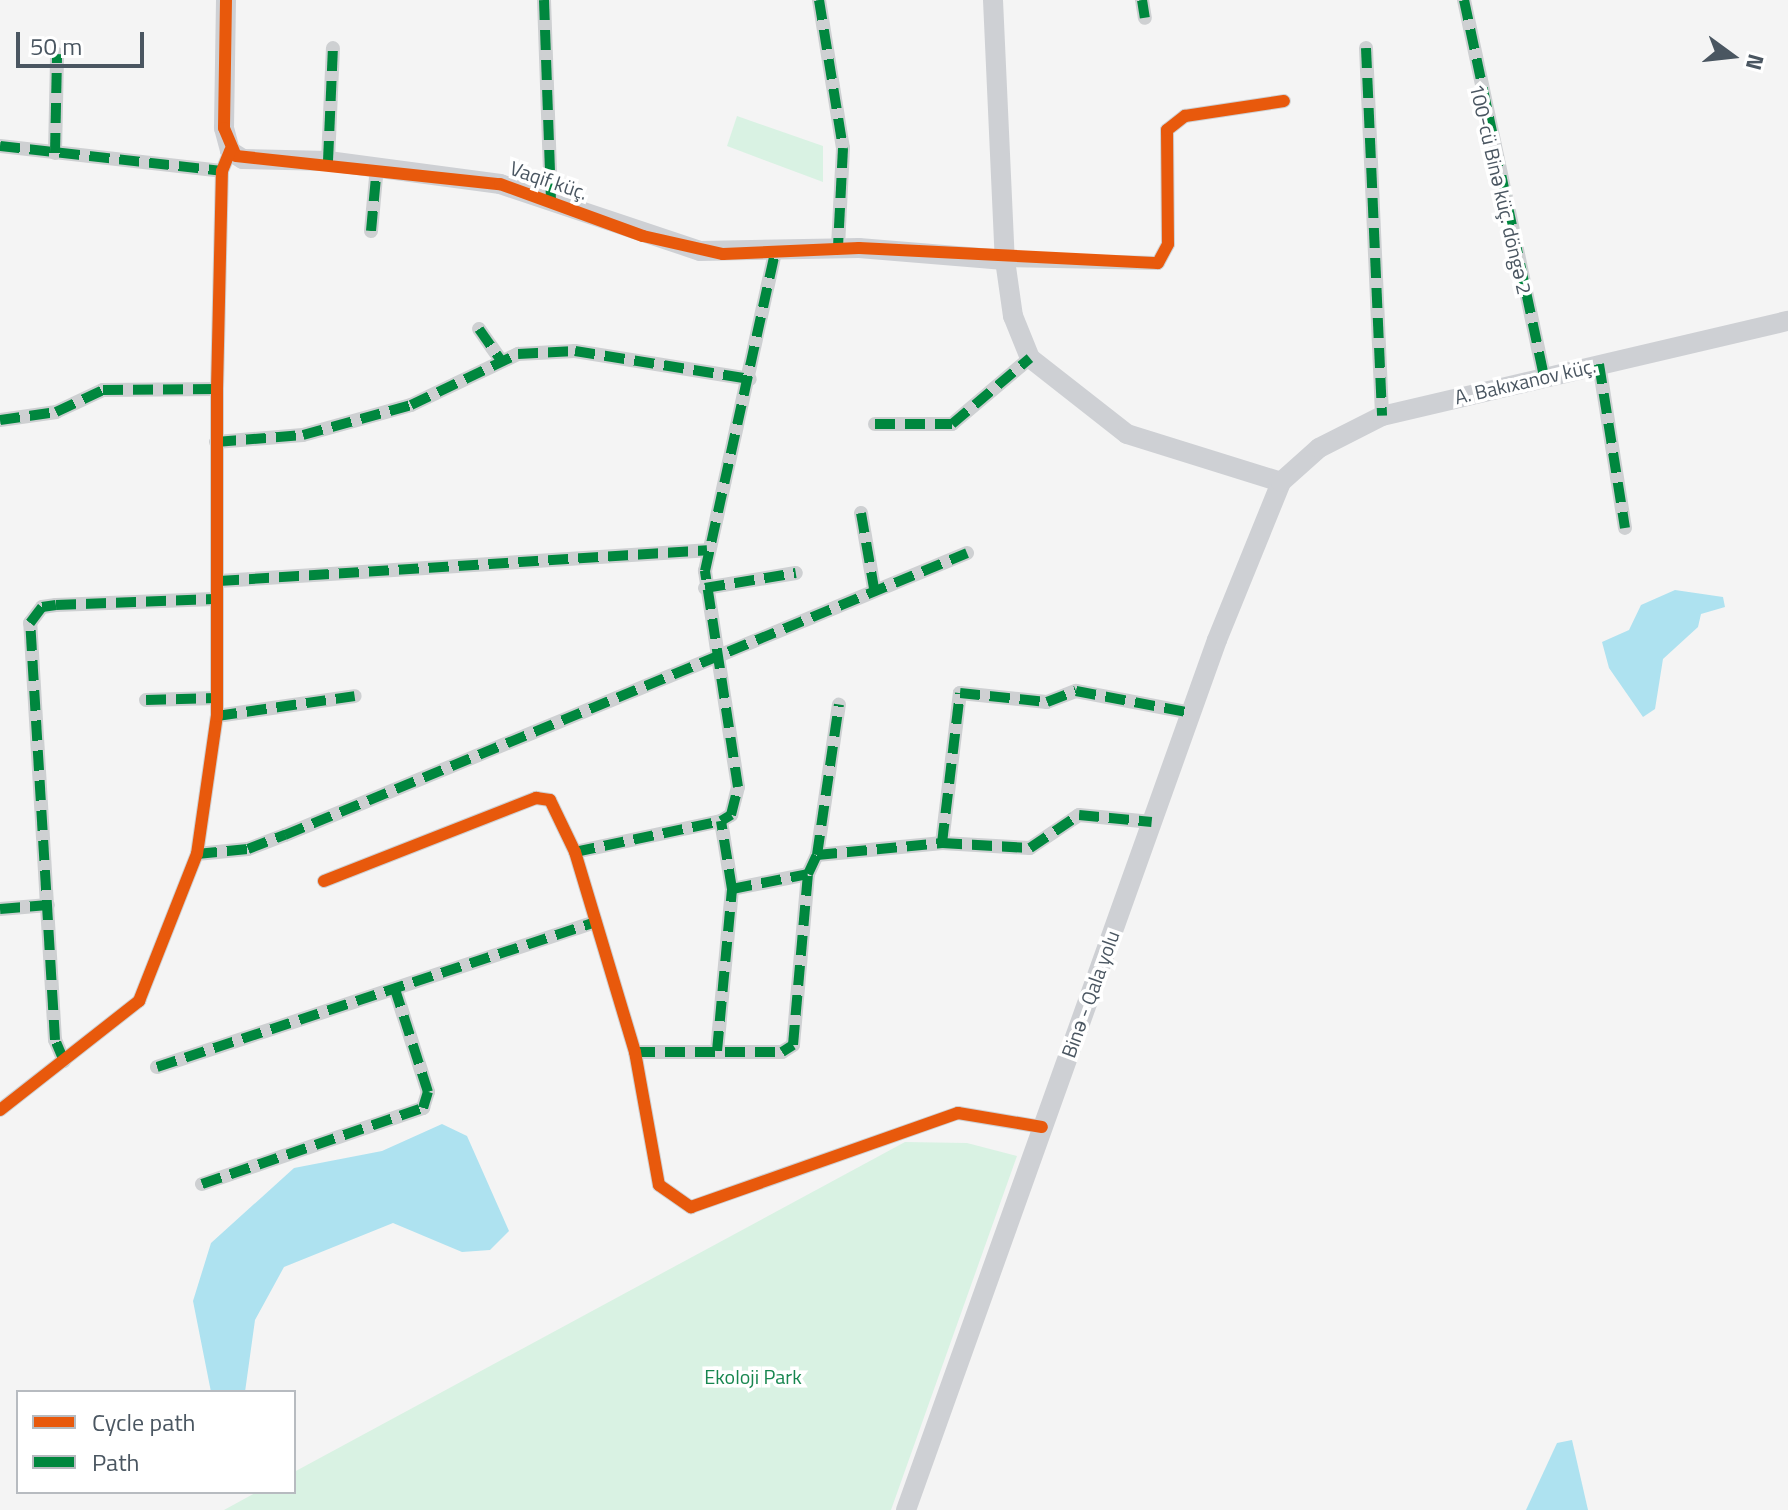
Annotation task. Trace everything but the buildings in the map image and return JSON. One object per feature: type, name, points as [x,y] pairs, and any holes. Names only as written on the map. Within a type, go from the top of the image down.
[{"type":"main road","points":[[226,0],[230,151]]},
{"type":"main road","points":[[993,0],[1005,260],[1013,316],[1030,358],[1127,434],[1281,482]]},
{"type":"main road","name":"Vaqif küç.","points":[[230,151],[243,159],[328,161],[377,166],[551,200],[700,251],[775,252],[838,248],[1005,260]]},
{"type":"main road","name":"A. Bakıxanov küç.","points":[[1281,482],[1319,448],[1382,416],[1788,321]]},
{"type":"main road","name":"Binə - Qala yolu","points":[[906,1510],[1191,713],[1281,482]]},
{"type":"street","points":[[544,0],[551,200]]},
{"type":"street","points":[[819,0],[843,148],[838,248]]},
{"type":"street","points":[[1142,0],[1145,18]]},
{"type":"street","name":"100-cü Binə küç. döngə 2","points":[[1464,0],[1544,376]]},
{"type":"street","points":[[328,161],[333,48]]},
{"type":"street","points":[[1366,48],[1382,416]]},
{"type":"street","points":[[55,153],[57,54]]},
{"type":"street","points":[[1005,260],[1158,263],[1168,244],[1167,130],[1185,116],[1284,101]]},
{"type":"street","points":[[0,146],[222,171]]},
{"type":"street","points":[[0,1110],[139,1001],[197,854],[217,716],[214,599],[219,581],[216,442],[222,171],[230,151]]},
{"type":"street","points":[[371,231],[377,166]]},
{"type":"street","points":[[575,852],[721,821],[737,802],[738,771],[714,654],[705,588],[707,550],[750,379],[775,252]]},
{"type":"street","points":[[479,329],[500,359]]},
{"type":"street","points":[[216,442],[303,435],[397,409],[500,359],[575,351],[750,379]]},
{"type":"street","points":[[875,424],[952,424],[1030,358]]},
{"type":"street","points":[[1599,364],[1625,528]]},
{"type":"street","points":[[0,420],[56,412],[103,390],[217,389]]},
{"type":"street","points":[[861,513],[874,588]]},
{"type":"street","points":[[219,581],[707,550]]},
{"type":"street","points":[[197,854],[248,849],[285,835],[714,654],[967,553]]},
{"type":"street","points":[[705,588],[796,573]]},
{"type":"street","points":[[64,1061],[55,1040],[34,614],[56,605],[214,599]]},
{"type":"street","points":[[942,843],[960,693],[1047,702],[1076,691],[1191,713]]},
{"type":"street","points":[[217,716],[355,696]]},
{"type":"street","points":[[146,700],[216,698]]},
{"type":"street","points":[[635,1052],[782,1052],[793,1045],[808,874],[817,855],[839,705]]},
{"type":"street","points":[[324,881],[536,798],[558,807],[575,852],[635,1052],[659,1185],[691,1207],[958,1113],[1042,1127]]},
{"type":"street","points":[[817,855],[942,843],[1030,848],[1079,815],[1152,822]]},
{"type":"street","points":[[717,1051],[732,889],[721,821]]},
{"type":"street","points":[[732,889],[808,874]]},
{"type":"street","points":[[0,909],[48,905]]},
{"type":"street","points":[[157,1067],[596,922]]},
{"type":"street","points":[[202,1184],[423,1108],[428,1092],[395,989]]},
{"type":"green space","points":[[737,116],[823,146],[823,182],[727,146]]},
{"type":"green space","name":"Ekoloji Park","points":[[905,1142],[967,1143],[1017,1156],[891,1510],[224,1510],[253,1494],[296,1494],[296,1471]]},
{"type":"water","points":[[1675,590],[1723,597],[1725,607],[1701,614],[1698,627],[1663,659],[1655,709],[1643,717],[1609,668],[1602,642],[1629,630],[1641,605]]},
{"type":"water","points":[[442,1124],[467,1136],[509,1231],[490,1250],[462,1252],[393,1223],[284,1267],[255,1320],[245,1390],[211,1390],[193,1301],[211,1243],[294,1168],[382,1151]]},
{"type":"water","points":[[1572,1440],[1588,1510],[1526,1510],[1557,1443]]},
{"type":"marked path","points":[[544,0],[551,200]]},
{"type":"marked path","points":[[819,0],[843,148],[838,248]]},
{"type":"marked path","points":[[1142,0],[1145,18]]},
{"type":"marked path","points":[[1464,0],[1544,376]]},
{"type":"marked path","points":[[328,161],[333,48]]},
{"type":"marked path","points":[[1366,48],[1382,416]]},
{"type":"marked path","points":[[55,153],[57,54]]},
{"type":"marked path","points":[[0,146],[222,171]]},
{"type":"marked path","points":[[371,231],[377,166]]},
{"type":"marked path","points":[[717,1051],[732,889],[721,821],[731,815],[738,787],[705,571],[775,252]]},
{"type":"marked path","points":[[479,329],[500,359]]},
{"type":"marked path","points":[[216,442],[303,435],[411,405],[518,354],[575,351],[750,379]]},
{"type":"marked path","points":[[875,424],[952,424],[1030,358]]},
{"type":"marked path","points":[[1599,364],[1625,528]]},
{"type":"marked path","points":[[0,420],[56,412],[103,390],[217,389]]},
{"type":"marked path","points":[[861,513],[874,588]]},
{"type":"marked path","points":[[219,581],[707,550]]},
{"type":"marked path","points":[[197,854],[248,849],[285,835],[967,553]]},
{"type":"marked path","points":[[705,588],[796,573]]},
{"type":"marked path","points":[[64,1061],[55,1040],[30,623],[42,607],[56,605],[214,599]]},
{"type":"marked path","points":[[942,843],[960,693],[1047,702],[1076,691],[1191,713]]},
{"type":"marked path","points":[[217,716],[355,696]]},
{"type":"marked path","points":[[146,700],[216,698]]},
{"type":"marked path","points":[[817,855],[839,705]]},
{"type":"marked path","points":[[732,889],[808,874],[817,855],[942,843],[1030,848],[1079,815],[1152,822]]},
{"type":"marked path","points":[[575,852],[721,821]]},
{"type":"marked path","points":[[635,1052],[782,1052],[793,1045],[808,874]]},
{"type":"marked path","points":[[0,909],[48,905]]},
{"type":"marked path","points":[[157,1067],[596,922]]},
{"type":"marked path","points":[[202,1184],[423,1108],[428,1092],[395,989]]},
{"type":"cycle path","points":[[226,0],[224,128],[236,156],[500,184],[643,236],[723,254],[859,248],[1158,263],[1168,244],[1167,130],[1185,116],[1284,101]]},
{"type":"cycle path","points":[[0,1110],[139,1001],[197,854],[217,716],[217,389],[222,171],[230,151]]},
{"type":"cycle path","points":[[324,881],[536,798],[550,800],[575,852],[635,1052],[659,1185],[691,1207],[958,1113],[1042,1127]]}]
